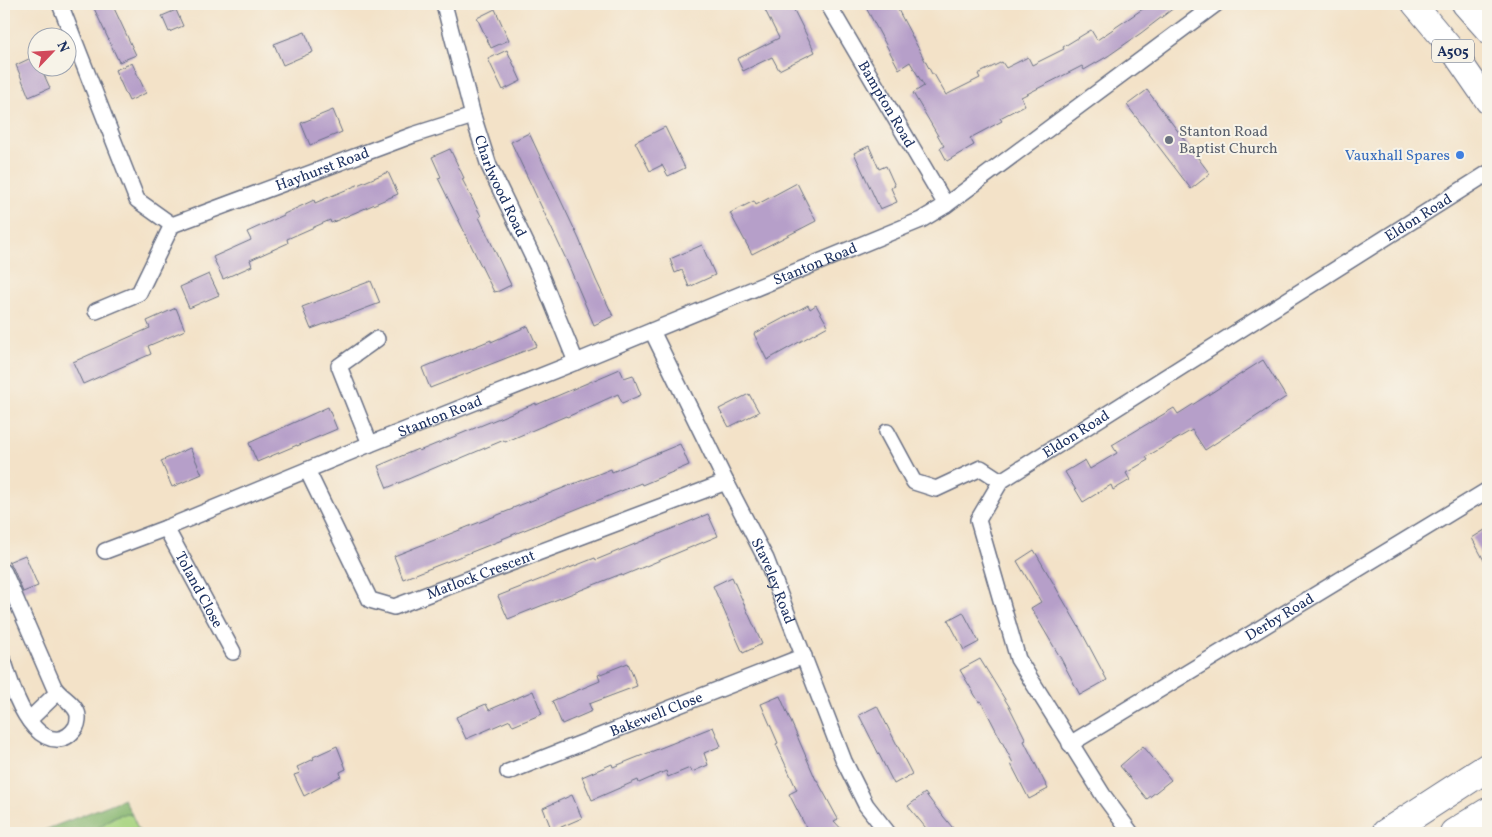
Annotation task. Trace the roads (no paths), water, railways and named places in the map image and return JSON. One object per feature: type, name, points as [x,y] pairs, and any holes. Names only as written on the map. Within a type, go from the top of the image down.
[{"type":"highway","points":[[1386,833],[1488,767]]},
{"type":"highway","points":[[1454,833],[1488,812]]},
{"type":"main road","name":"A505","points":[[1414,4],[1450,47],[1488,102]]},
{"type":"main road","name":"A505","points":[[1464,4],[1488,30]]},
{"type":"street","points":[[60,4],[137,200],[172,225],[139,293],[96,311]]},
{"type":"street","name":"Charlwood Road","points":[[444,4],[473,116],[489,166],[538,268],[576,362]]},
{"type":"street","name":"Bampton Road","points":[[828,4],[946,205]]},
{"type":"street","name":"Stanton Road","points":[[105,551],[576,362],[921,220],[946,205],[1216,4]]},
{"type":"street","name":"Hayhurst Road","points":[[172,225],[413,135],[473,116]]},
{"type":"street","name":"Eldon Road","points":[[1131,833],[1102,795],[1018,659],[978,520],[1001,481],[1488,173]]},
{"type":"street","name":"Staveley Road","points":[[652,331],[766,559],[844,761],[866,806],[888,833]]},
{"type":"street","points":[[370,444],[339,366],[377,339]]},
{"type":"street","points":[[887,432],[914,482],[936,489],[981,468],[1001,481]]},
{"type":"street","name":"Matlock Crescent","points":[[307,470],[370,600],[394,607],[726,482]]},
{"type":"street","name":"Derby Road","points":[[1070,744],[1488,490]]},
{"type":"street","name":"Toland Close","points":[[166,528],[233,652]]},
{"type":"street","points":[[4,572],[57,693],[69,701],[78,713],[78,724],[71,735],[60,740],[48,738],[35,728],[23,710],[10,682],[4,662]]},
{"type":"street","name":"Bakewell Close","points":[[508,772],[804,656]]},
{"type":"street","points":[[30,720],[57,693]]},
{"type":"place","name":"Stanton Road Baptist Church","points":[[1169,140]]},
{"type":"place","name":"Vauxhall Spares","points":[[1460,155]]}]
